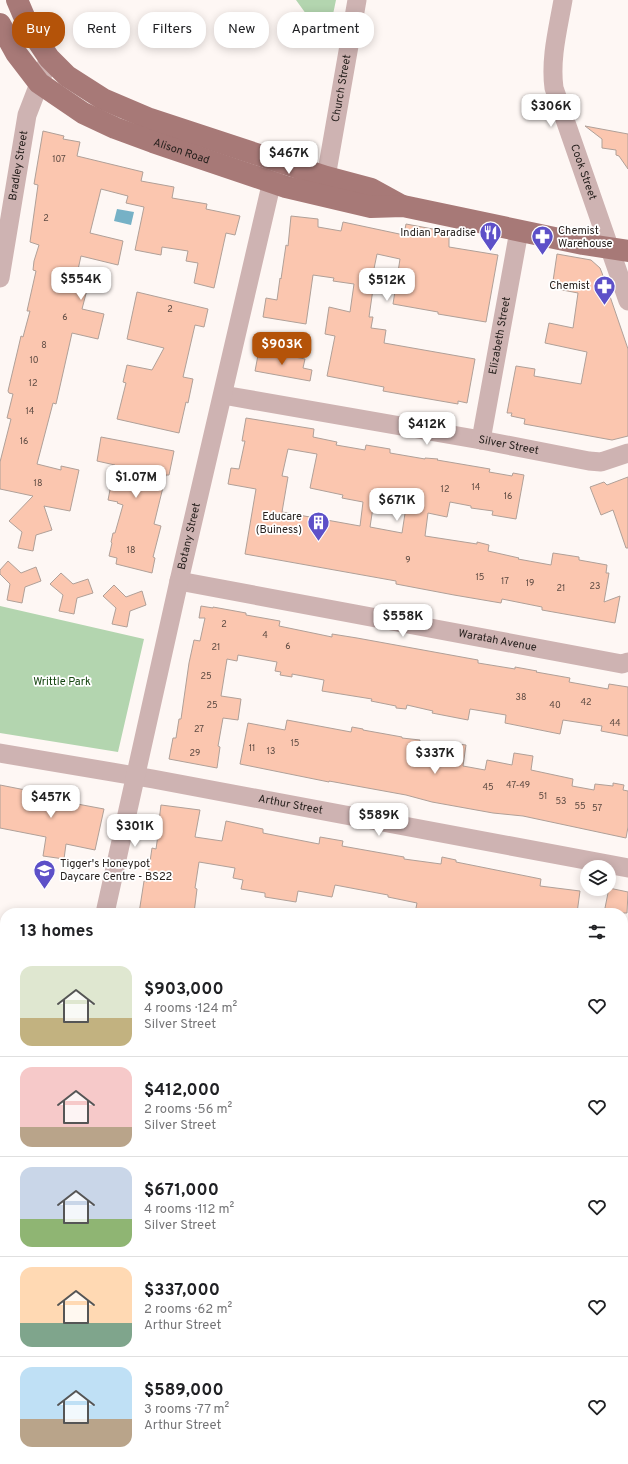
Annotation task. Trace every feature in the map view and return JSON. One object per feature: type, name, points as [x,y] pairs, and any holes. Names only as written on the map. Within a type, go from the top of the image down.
[{"type":"main road","name":"Alison Road","points":[[17,0],[28,28],[49,58],[67,76],[103,99],[150,119],[326,177],[371,189],[403,206]]},
{"type":"main road","name":"Alison Road","points":[[0,24],[16,53],[39,83],[83,113],[114,128],[272,182],[370,207],[403,206],[519,231],[619,250]]},
{"type":"street","name":"Church Street","points":[[326,177],[357,0]]},
{"type":"street","name":"Cook Street","points":[[563,0],[553,56],[552,70],[554,88],[619,250],[628,301]]},
{"type":"street","name":"Bradley Street","points":[[0,278],[27,115],[49,58]]},
{"type":"street","name":"Botany Street","points":[[106,908],[179,581],[277,161]]},
{"type":"street","name":"Elizabeth Street","points":[[481,440],[519,231]]},
{"type":"street","name":"Silver Street","points":[[223,395],[481,440],[589,461],[601,462],[628,453]]},
{"type":"street","name":"Waratah Avenue","points":[[179,581],[622,664],[628,662]]},
{"type":"street","name":"Arthur Street","points":[[0,753],[135,776],[628,868]]},
{"type":"green space","points":[[296,0],[336,0],[333,12],[305,12]]},
{"type":"green space","name":"Writtle Park","points":[[0,606],[144,639],[118,752],[0,733]]},
{"type":"water","points":[[117,209],[134,212],[131,225],[114,221]]},
{"type":"building","points":[[585,126],[628,134],[628,169],[619,156],[616,155],[616,150],[602,148],[602,139]]},
{"type":"building","points":[[43,131],[64,136],[63,139],[80,142],[77,156],[143,172],[141,181],[174,187],[172,198],[207,204],[206,209],[240,216],[235,235],[226,233],[214,288],[194,283],[198,263],[186,261],[188,251],[162,247],[161,255],[135,250],[144,207],[126,203],[128,196],[101,189],[90,233],[123,241],[118,265],[81,256],[75,283],[88,286],[82,309],[104,314],[98,339],[72,333],[56,404],[53,403],[37,464],[61,470],[61,466],[79,470],[70,511],[44,506],[52,530],[36,535],[33,551],[18,548],[22,532],[9,521],[33,496],[0,489],[0,462],[11,419],[7,418],[13,394],[9,393],[8,391],[21,336],[23,337],[30,311],[27,311],[36,271],[33,270],[34,261],[39,245],[30,242],[38,185],[34,184]]},
{"type":"building","points":[[291,216],[318,219],[318,227],[341,231],[343,222],[404,235],[406,224],[449,232],[449,247],[498,255],[486,322],[438,314],[438,312],[393,304],[400,259],[377,254],[370,288],[373,289],[369,317],[373,317],[371,328],[386,330],[384,343],[475,359],[467,403],[458,401],[458,404],[383,391],[384,387],[327,376],[335,336],[325,334],[329,307],[350,312],[354,284],[333,281],[334,278],[313,275],[306,324],[263,317],[266,298],[277,300],[286,245],[288,246]]},
{"type":"building","points":[[557,254],[591,260],[600,268],[602,273],[628,349],[628,436],[612,440],[524,424],[525,419],[511,416],[512,413],[507,413],[516,366],[535,369],[534,376],[581,384],[587,352],[545,343],[549,323],[573,328],[578,293],[552,288]]},
{"type":"building","points":[[137,292],[208,309],[204,327],[195,325],[183,377],[193,379],[179,433],[117,419],[126,383],[123,382],[127,365],[152,370],[164,348],[127,339]]},
{"type":"building","points":[[259,350],[305,359],[303,368],[312,370],[310,381],[255,371]]},
{"type":"building","points":[[246,418],[314,429],[313,437],[337,442],[336,445],[365,450],[366,445],[390,449],[390,453],[425,459],[438,459],[437,460],[490,469],[489,472],[512,476],[513,473],[524,475],[516,519],[492,515],[493,511],[471,508],[471,506],[450,502],[447,517],[428,513],[425,536],[477,544],[477,542],[489,545],[488,551],[519,558],[518,559],[551,565],[553,553],[579,557],[579,560],[607,565],[606,573],[609,573],[604,602],[620,596],[615,623],[542,610],[542,607],[502,599],[501,603],[454,595],[396,584],[396,581],[245,554],[256,489],[228,484],[231,468],[239,469],[245,441],[242,441]],"holes":[[[288,449],[317,454],[310,488],[343,495],[342,498],[363,502],[360,526],[282,512],[288,477],[282,476]],[[374,501],[406,507],[402,533],[370,527]]]},
{"type":"building","points":[[101,437],[174,451],[169,475],[166,475],[154,524],[161,526],[153,557],[155,558],[152,573],[116,564],[117,558],[109,556],[113,533],[115,533],[123,505],[117,503],[118,502],[108,500],[115,465],[97,461]]},
{"type":"building","points":[[628,477],[628,548],[626,548],[613,510],[601,515],[590,487],[604,482],[607,485]]},
{"type":"building","points":[[8,561],[21,573],[36,567],[41,581],[25,587],[22,603],[7,600],[10,584],[0,574],[0,570]]},
{"type":"building","points":[[61,573],[73,584],[88,579],[93,593],[77,598],[74,614],[59,611],[63,595],[50,584]]},
{"type":"building","points":[[114,585],[126,597],[142,591],[146,605],[130,611],[127,627],[112,624],[116,608],[103,596]]},
{"type":"building","points":[[201,606],[246,613],[246,615],[280,621],[279,626],[332,637],[332,634],[357,638],[478,660],[478,663],[537,671],[536,672],[570,678],[569,682],[608,689],[609,684],[628,687],[628,736],[601,731],[602,726],[563,720],[560,734],[505,723],[506,715],[470,709],[468,720],[432,713],[433,711],[407,705],[406,709],[396,708],[396,706],[371,701],[372,699],[322,691],[324,680],[292,674],[292,677],[280,675],[281,672],[275,671],[277,662],[238,655],[237,661],[227,659],[221,696],[241,699],[238,720],[223,718],[218,746],[220,747],[217,768],[169,759],[173,738],[176,738],[179,719],[181,719],[194,640],[200,641],[205,618],[199,618]]},
{"type":"building","points":[[287,720],[351,732],[352,727],[402,738],[420,740],[419,746],[440,750],[442,742],[466,745],[463,766],[485,770],[487,760],[512,765],[514,753],[533,756],[531,770],[573,779],[572,786],[594,790],[595,784],[613,786],[613,783],[624,785],[623,790],[628,791],[628,827],[626,838],[523,816],[493,813],[432,802],[406,795],[329,782],[240,764],[248,723],[285,730]]},
{"type":"building","points":[[0,785],[51,795],[52,789],[74,793],[72,803],[104,809],[95,850],[66,844],[64,859],[43,856],[46,837],[0,828]]},
{"type":"building","points":[[161,805],[200,810],[195,837],[222,841],[226,821],[263,829],[263,833],[319,844],[320,837],[343,841],[342,846],[404,857],[404,859],[441,864],[442,857],[456,860],[456,862],[541,879],[540,886],[580,891],[578,908],[416,908],[417,903],[388,897],[388,895],[335,885],[332,897],[298,891],[296,902],[265,897],[265,893],[241,889],[243,880],[233,878],[235,868],[199,862],[195,888],[197,889],[195,908],[140,908],[144,881],[147,882],[152,848],[156,849]]},
{"type":"building","points":[[616,889],[628,892],[627,908],[605,908],[607,896],[616,896]]},
{"type":"place","name":"Indian Paradise","points":[[491,252]]},
{"type":"place","name":"Chemist Warehouse","points":[[543,256]]},
{"type":"place","name":"Chemist","points":[[605,306]]},
{"type":"place","name":"Educare (Buiness)","points":[[318,542]]},
{"type":"place","name":"Tigger's Honeypot Daycare Centre - BS22","points":[[44,890]]}]
